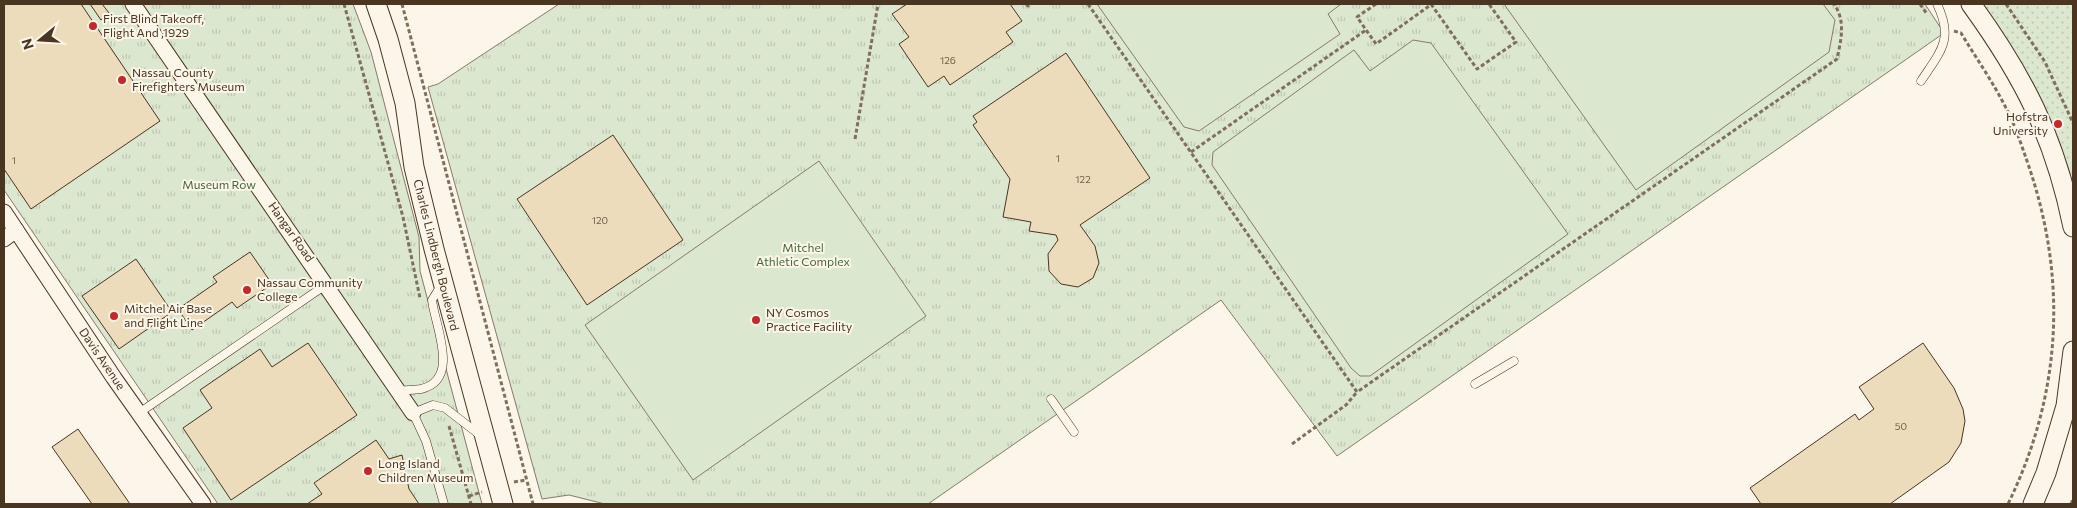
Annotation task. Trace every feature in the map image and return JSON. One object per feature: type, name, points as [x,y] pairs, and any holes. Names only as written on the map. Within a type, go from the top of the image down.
[{"type":"street","name":"Hangar Road","points":[[133,4],[327,284],[413,413]]},
{"type":"street","name":"Charles Lindbergh Boulevard","points":[[376,4],[388,39],[405,103],[414,167],[443,283],[503,504]]},
{"type":"street","points":[[1971,4],[1996,39],[2034,103],[2052,145],[2064,185],[2073,227]]},
{"type":"street","name":"Davis Avenue","points":[[4,212],[10,234],[203,504]]},
{"type":"street","points":[[2033,504],[2046,473],[2066,406],[2073,351]]},
{"type":"lane","points":[[1921,81],[1940,52],[1946,31],[1945,20],[1937,4]]},
{"type":"lane","points":[[397,391],[423,388],[438,380],[444,368],[432,300],[443,283]]},
{"type":"lane","points":[[139,413],[327,284]]},
{"type":"lane","points":[[1475,384],[1514,361]]},
{"type":"lane","points":[[1051,399],[1074,432]]},
{"type":"lane","points":[[444,504],[426,441],[413,413],[433,405],[445,408],[485,439]]},
{"type":"path","points":[[344,4],[403,217],[422,307]]},
{"type":"path","points":[[402,4],[533,504]]},
{"type":"path","points":[[855,139],[878,4]]},
{"type":"path","points":[[1026,4],[1028,6],[1031,4]]},
{"type":"path","points":[[1088,4],[1357,392]]},
{"type":"path","points":[[1376,4],[1357,17],[1376,44],[1432,4],[1477,69],[1516,42],[1489,4]]},
{"type":"path","points":[[1292,444],[1346,405],[1357,392],[1837,60],[1842,32],[1840,12],[1834,4]]},
{"type":"path","points":[[1920,4],[1938,30],[1961,33],[2006,108],[2036,188],[2054,277],[2052,361],[2042,415],[2018,485],[2008,504]]},
{"type":"path","points":[[2006,4],[2045,62],[2073,123]]},
{"type":"path","points":[[1191,152],[1366,30]]},
{"type":"path","points":[[445,408],[471,504]]},
{"type":"path","points":[[2071,504],[2073,499]]},
{"type":"green space","name":"Museum Row","points":[[4,4],[353,4],[371,52],[419,237],[420,271],[482,504],[218,504],[4,190]]},
{"type":"green space","name":"Mitchel Athletic Complex","points":[[559,4],[1925,4],[1944,33],[1337,456],[1221,300],[928,504],[605,504],[569,495],[542,499],[428,87],[438,84]]},
{"type":"green space","points":[[1097,4],[1341,4],[1328,14],[1340,34],[1199,131],[1184,127]]},
{"type":"green space","points":[[1504,4],[1823,4],[1835,20],[1829,52],[1636,190]]},
{"type":"green space","name":"Hofstra University","points":[[1971,4],[2073,4],[2073,227],[2064,185]]},
{"type":"green space","points":[[1413,40],[1431,43],[1568,234],[1370,376],[1360,376],[1351,368],[1212,165],[1213,152],[1354,50],[1370,71]]},
{"type":"green space","name":"NY Cosmos Practice Facility","points":[[819,161],[926,316],[693,480],[585,325]]},
{"type":"building","points":[[4,4],[81,4],[160,121],[31,209],[4,169]]},
{"type":"building","points":[[90,4],[102,4],[109,13],[101,20]]},
{"type":"building","points":[[907,4],[1010,4],[1022,21],[1006,32],[1013,42],[950,85],[944,76],[928,87],[899,44],[909,37],[892,14]]},
{"type":"building","points":[[1066,53],[1150,178],[1080,225],[1095,246],[1099,263],[1093,278],[1078,287],[1061,284],[1049,271],[1048,254],[1058,240],[1056,235],[1029,231],[1031,222],[1003,217],[1010,179],[973,125],[977,122],[973,116]]},
{"type":"building","points":[[613,135],[683,240],[587,305],[517,199]]},
{"type":"building","points":[[250,252],[272,284],[237,308],[232,302],[192,330],[178,309],[217,282],[213,277]]},
{"type":"building","points":[[136,259],[172,312],[119,349],[82,296]]},
{"type":"building","points":[[308,343],[357,415],[231,500],[183,428],[212,408],[200,390],[260,349],[272,367]]},
{"type":"building","points":[[1923,343],[1954,388],[1963,409],[1965,421],[1961,443],[1949,462],[1890,504],[1761,504],[1750,488],[1855,414],[1859,420],[1874,409],[1859,387]]},
{"type":"building","points":[[78,429],[130,504],[92,504],[52,447]]},
{"type":"building","name":"Long Island Children Museum","points":[[376,440],[389,459],[402,455],[409,489],[419,504],[307,504],[322,494],[314,483]]},
{"type":"place","name":"First Blind Takeoff, Flight And ,1929","points":[[93,26]]},
{"type":"place","name":"Nassau County Firefighters Museum","points":[[122,80]]},
{"type":"place","name":"Hofstra University","points":[[2058,124]]},
{"type":"place","name":"Nassau Community College","points":[[247,290]]},
{"type":"place","name":"Mitchel Air Base and Flight Line","points":[[114,316]]},
{"type":"place","name":"NY Cosmos Practice Facility","points":[[756,320]]},
{"type":"place","name":"Long Island Children Museum","points":[[368,471]]}]
